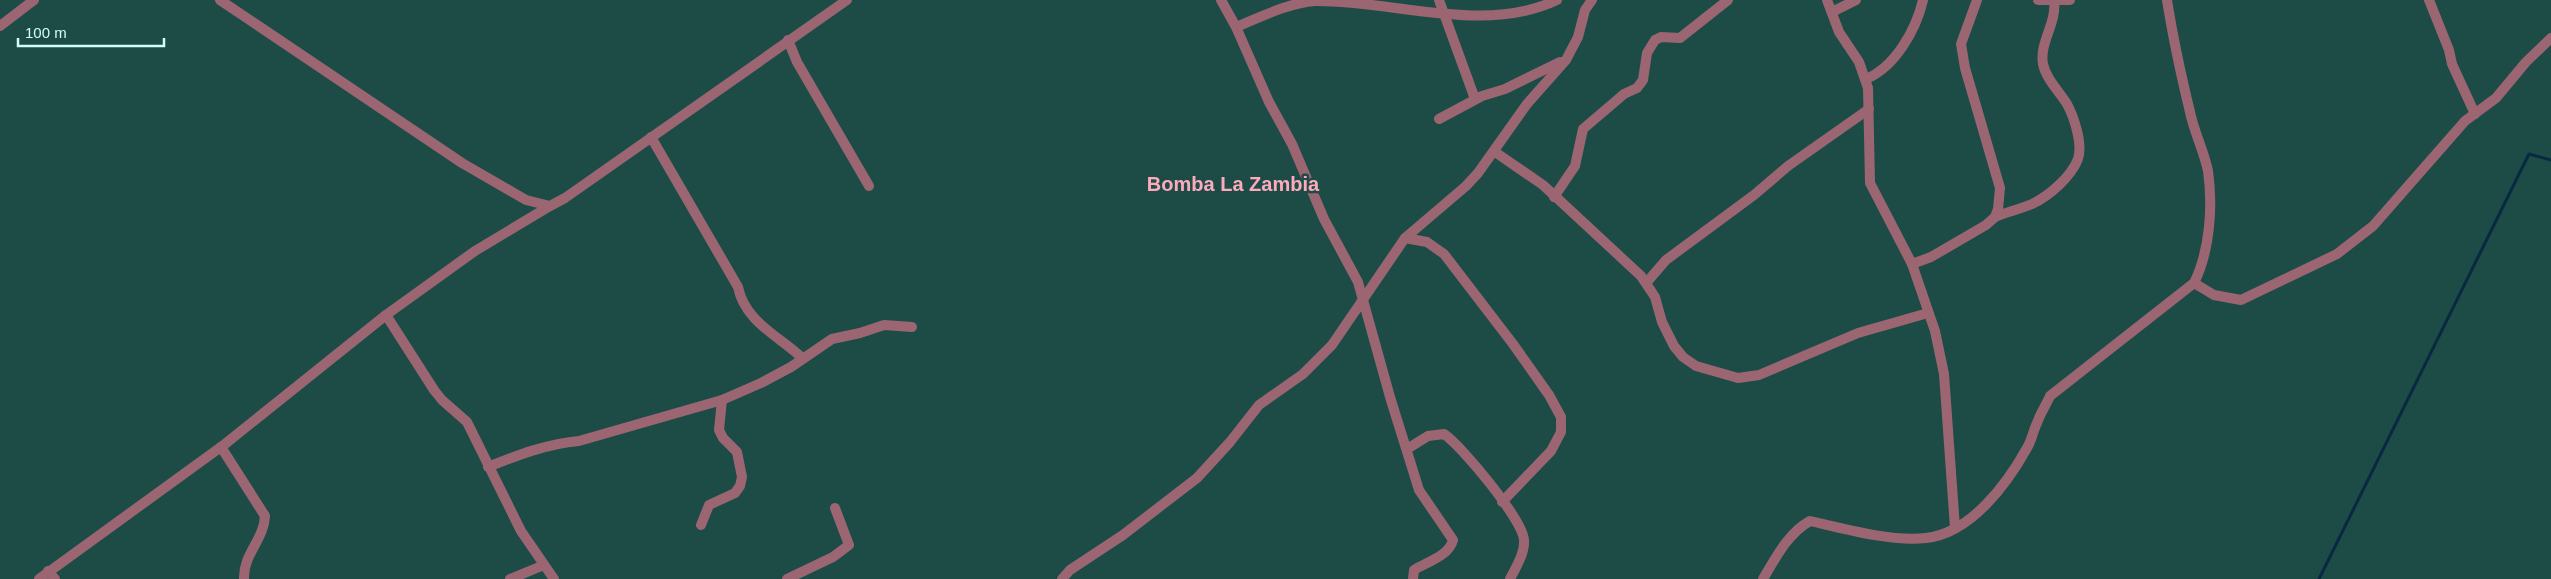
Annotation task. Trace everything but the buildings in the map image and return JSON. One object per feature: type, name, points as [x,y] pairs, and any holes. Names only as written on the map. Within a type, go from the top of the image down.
[{"type":"street","points":[[0,26],[34,0]]},
{"type":"street","points":[[220,0],[462,163],[526,200],[550,206]]},
{"type":"street","points":[[39,579],[52,575],[221,447],[386,316],[475,251],[565,198],[847,0]]},
{"type":"street","points":[[1221,0],[1236,27],[1268,102],[1292,144],[1324,218],[1358,282],[1362,302],[1419,490],[1453,540],[1452,547],[1444,554],[1414,570],[1413,579]]},
{"type":"street","points":[[1440,0],[1442,11],[1475,99]]},
{"type":"street","points":[[1236,27],[1294,4],[1314,1],[1386,4],[1479,16],[1522,11],[1557,0]]},
{"type":"street","points":[[1062,579],[1070,570],[1123,535],[1197,478],[1230,442],[1258,405],[1303,374],[1332,345],[1405,238],[1466,186],[1495,152],[1527,104],[1566,60],[1578,37],[1586,10],[1592,0]]},
{"type":"street","points":[[1554,197],[1575,166],[1583,130],[1624,94],[1637,88],[1643,80],[1647,53],[1655,40],[1661,37],[1680,38],[1728,0]]},
{"type":"street","points":[[1827,0],[1839,32],[1859,62],[1866,79],[1869,109],[1870,183],[1912,264],[1935,331],[1944,374],[1955,528]]},
{"type":"street","points":[[1832,12],[1856,0]]},
{"type":"street","points":[[1866,79],[1886,69],[1912,32],[1918,20],[1923,0]]},
{"type":"street","points":[[1977,0],[1961,44],[1965,68],[2000,188],[1995,217]]},
{"type":"street","points":[[2038,0],[2070,0]]},
{"type":"street","points":[[1763,579],[1778,553],[1801,526],[1810,521],[1868,535],[1926,538],[1955,528],[1985,507],[2006,479],[2028,447],[2037,420],[2050,396],[2194,283],[2200,272],[2209,221],[2208,170],[2192,123],[2176,55],[2167,0]]},
{"type":"street","points":[[2429,0],[2449,50],[2452,64],[2475,114]]},
{"type":"street","points":[[1912,264],[1950,246],[1986,225],[1995,217],[2033,203],[2056,188],[2078,159],[2079,150],[2075,123],[2067,104],[2046,74],[2042,63],[2056,12],[2054,1]]},
{"type":"street","points":[[2194,283],[2214,296],[2241,300],[2337,254],[2374,226],[2433,156],[2475,114],[2496,98],[2526,62],[2551,38]]},
{"type":"street","points":[[788,40],[797,62],[870,186]]},
{"type":"street","points":[[1439,119],[1475,99],[1505,89],[1566,60]]},
{"type":"street","points":[[1646,282],[1666,260],[1754,195],[1788,166],[1869,109]]},
{"type":"street","points":[[651,137],[738,287],[741,300],[753,316],[775,338],[784,341],[802,358]]},
{"type":"street","points":[[1495,152],[1516,165],[1554,197],[1646,282],[1655,297],[1668,335],[1683,357],[1696,366],[1738,378],[1759,375],[1858,333],[1928,312]]},
{"type":"street","points":[[1405,238],[1426,242],[1444,254],[1513,344],[1549,395],[1561,417],[1561,432],[1550,451],[1502,502]]},
{"type":"street","points":[[386,316],[438,395],[467,422],[488,468],[521,531],[554,579]]},
{"type":"street","points":[[488,468],[526,452],[558,443],[579,441],[722,400],[760,384],[832,339],[860,334],[884,324],[912,327]]},
{"type":"street","points":[[701,524],[708,505],[735,494],[740,486],[742,477],[737,452],[723,438],[719,430],[722,400]]},
{"type":"street","points":[[1407,449],[1428,436],[1439,432],[1444,434],[1479,469],[1519,525],[1524,537],[1524,547],[1510,579]]},
{"type":"street","points":[[221,447],[265,516],[265,525],[244,564],[244,579]]},
{"type":"street","points":[[787,579],[833,557],[849,546],[835,508]]},
{"type":"street","points":[[510,579],[544,565]]},
{"type":"waterway","points":[[2319,579],[2529,154],[2551,160]]},
{"type":"district","name":"Bomba La Zambia","points":[[1233,184]]}]
